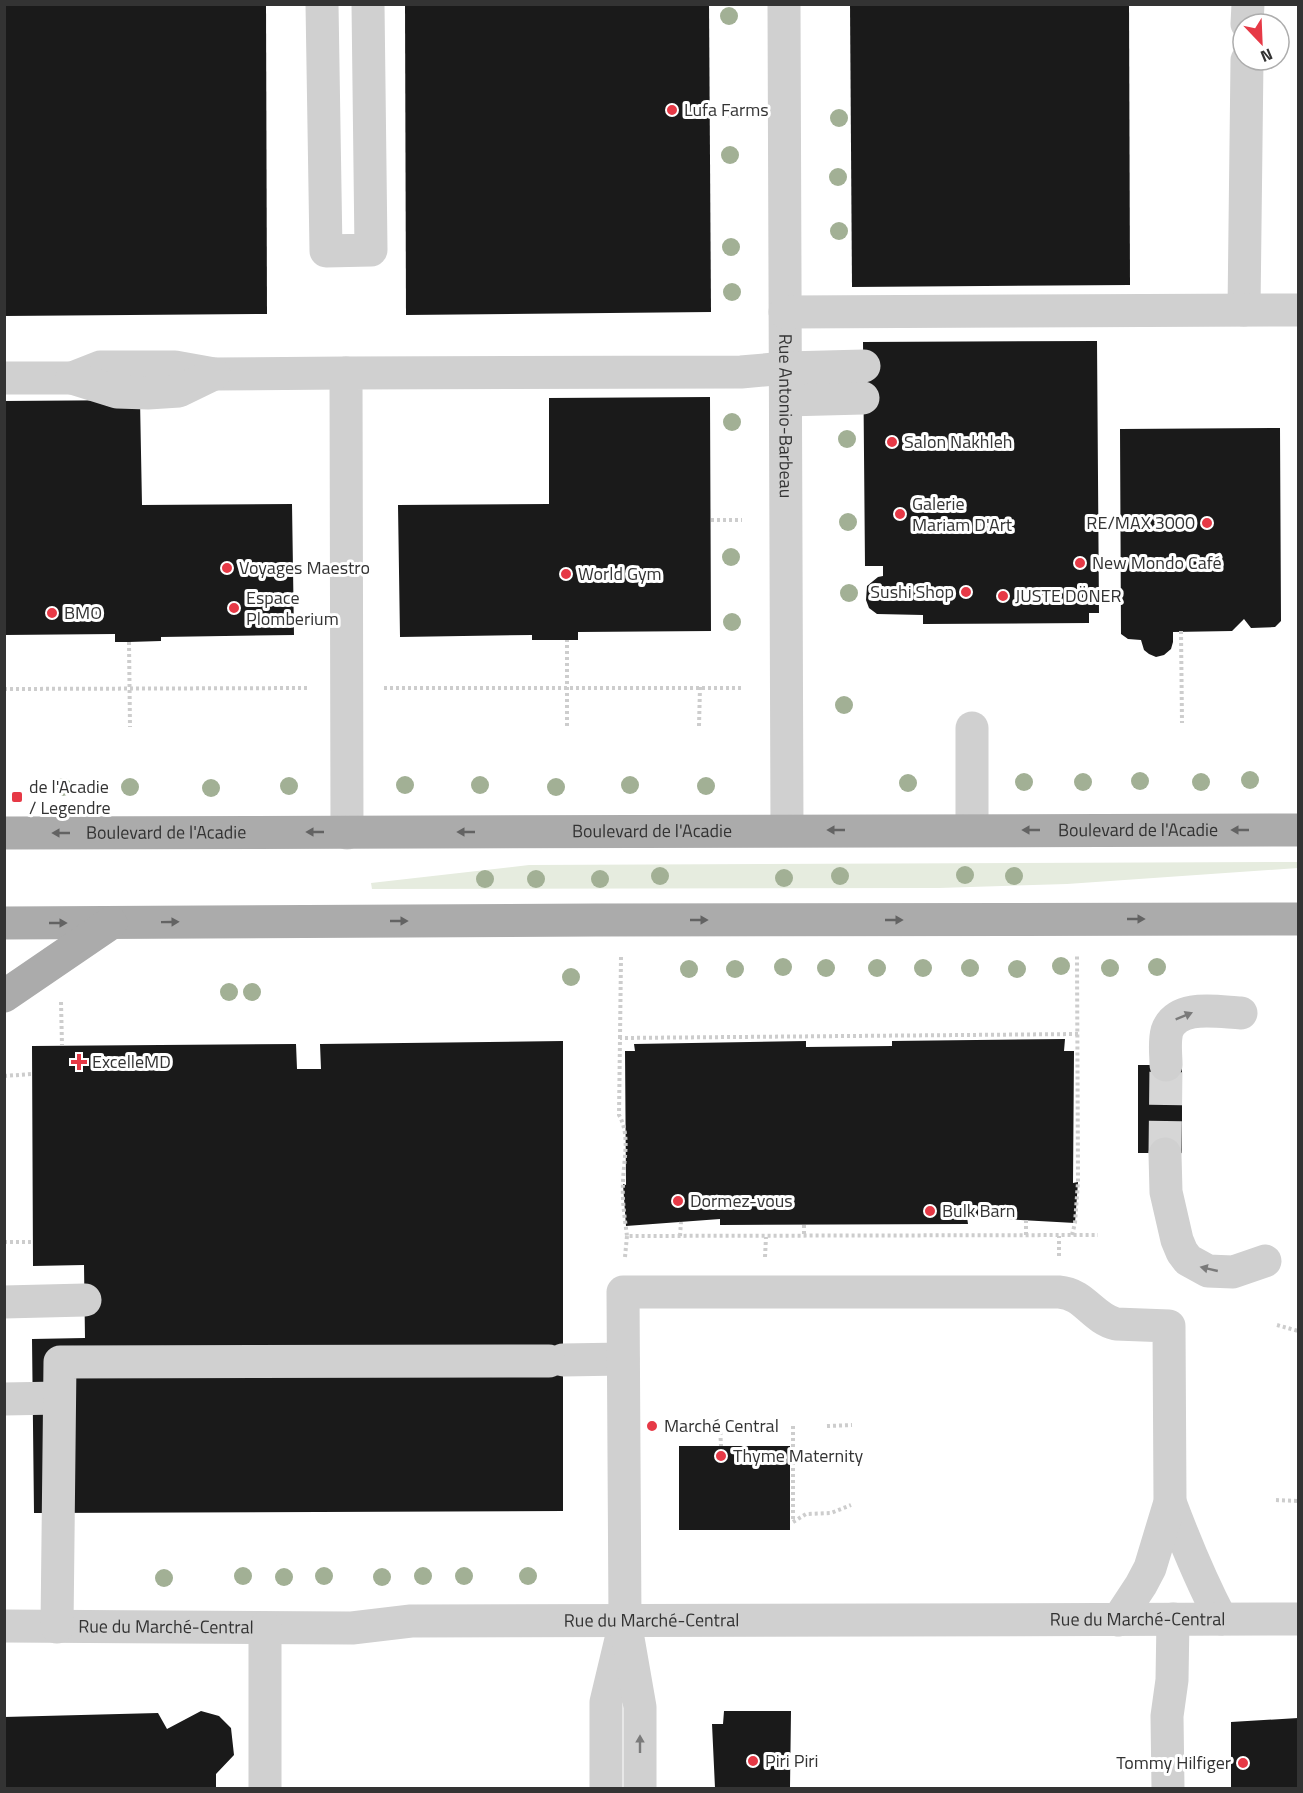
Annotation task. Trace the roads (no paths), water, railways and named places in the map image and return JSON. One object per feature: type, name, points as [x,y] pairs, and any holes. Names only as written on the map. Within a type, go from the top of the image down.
[{"type":"main road","name":"Boulevard de l'Acadie","points":[[4,833],[1299,830]]},
{"type":"main road","points":[[4,923],[1299,919]]},
{"type":"main road","points":[[4,996],[111,923]]},
{"type":"street","points":[[322,4],[326,251],[370,250],[368,4]]},
{"type":"street","name":"Rue Antonio-Barbeau","points":[[784,4],[788,830]]},
{"type":"street","points":[[1244,310],[1247,72]]},
{"type":"street","points":[[786,312],[1299,310]]},
{"type":"street","points":[[786,384],[864,366]]},
{"type":"street","points":[[4,378],[72,378],[100,367],[175,367],[214,374],[741,372],[786,384],[863,398]]},
{"type":"street","points":[[346,373],[347,833]]},
{"type":"street","points":[[972,728],[972,830]]},
{"type":"street","points":[[1166,1065],[1166,1033],[1179,1016],[1194,1012],[1241,1012]]},
{"type":"street","points":[[1165,1154],[1166,1192],[1172,1220],[1177,1240],[1188,1260],[1208,1271],[1233,1272],[1265,1261]]},
{"type":"street","points":[[640,1788],[640,1707],[625,1621],[622,1292],[1069,1293],[1088,1305],[1107,1322],[1169,1326],[1170,1502],[1150,1568],[1142,1585],[1118,1620]]},
{"type":"street","points":[[4,1302],[85,1300]]},
{"type":"street","points":[[57,1627],[60,1362],[623,1359]]},
{"type":"street","points":[[4,1399],[59,1398]]},
{"type":"street","points":[[1170,1502],[1188,1550],[1221,1619]]},
{"type":"street","name":"Rue du Marché-Central","points":[[4,1626],[352,1628],[411,1621],[1299,1619]]},
{"type":"street","points":[[1168,1788],[1167,1716],[1172,1680],[1173,1620]]},
{"type":"street","points":[[606,1788],[606,1702],[625,1621]]},
{"type":"street","points":[[265,1628],[265,1788]]},
{"type":"tunnel","points":[[1165,1154],[1166,1065]]},
{"type":"place","name":"Lufa Farms","points":[[672,110]]},
{"type":"place","name":"Salon Nakhleh","points":[[892,442]]},
{"type":"place","name":"Galerie Mariam D'Art","points":[[900,514]]},
{"type":"place","name":"RE/MAX 3000","points":[[1207,523]]},
{"type":"place","name":"New Mondo Café","points":[[1080,563]]},
{"type":"place","name":"Voyages Maestro","points":[[227,568]]},
{"type":"place","name":"World Gym","points":[[566,574]]},
{"type":"place","name":"Sushi Shop","points":[[966,592]]},
{"type":"place","name":"JUSTE DÖNER","points":[[1003,596]]},
{"type":"place","name":"Espace Plomberium","points":[[234,608]]},
{"type":"place","name":"BMO","points":[[52,613]]},
{"type":"place","name":"de l'Acadie / Legendre","points":[[17,797]]},
{"type":"place","name":"ExcelleMD","points":[[79,1062]]},
{"type":"place","name":"Dormez-vous","points":[[678,1201]]},
{"type":"place","name":"Bulk Barn","points":[[930,1211]]},
{"type":"place","name":"Marché Central","points":[[652,1426]]},
{"type":"place","name":"Thyme Maternity","points":[[721,1456]]},
{"type":"place","name":"Piri Piri","points":[[753,1761]]},
{"type":"place","name":"Tommy Hilfiger","points":[[1243,1763]]}]
